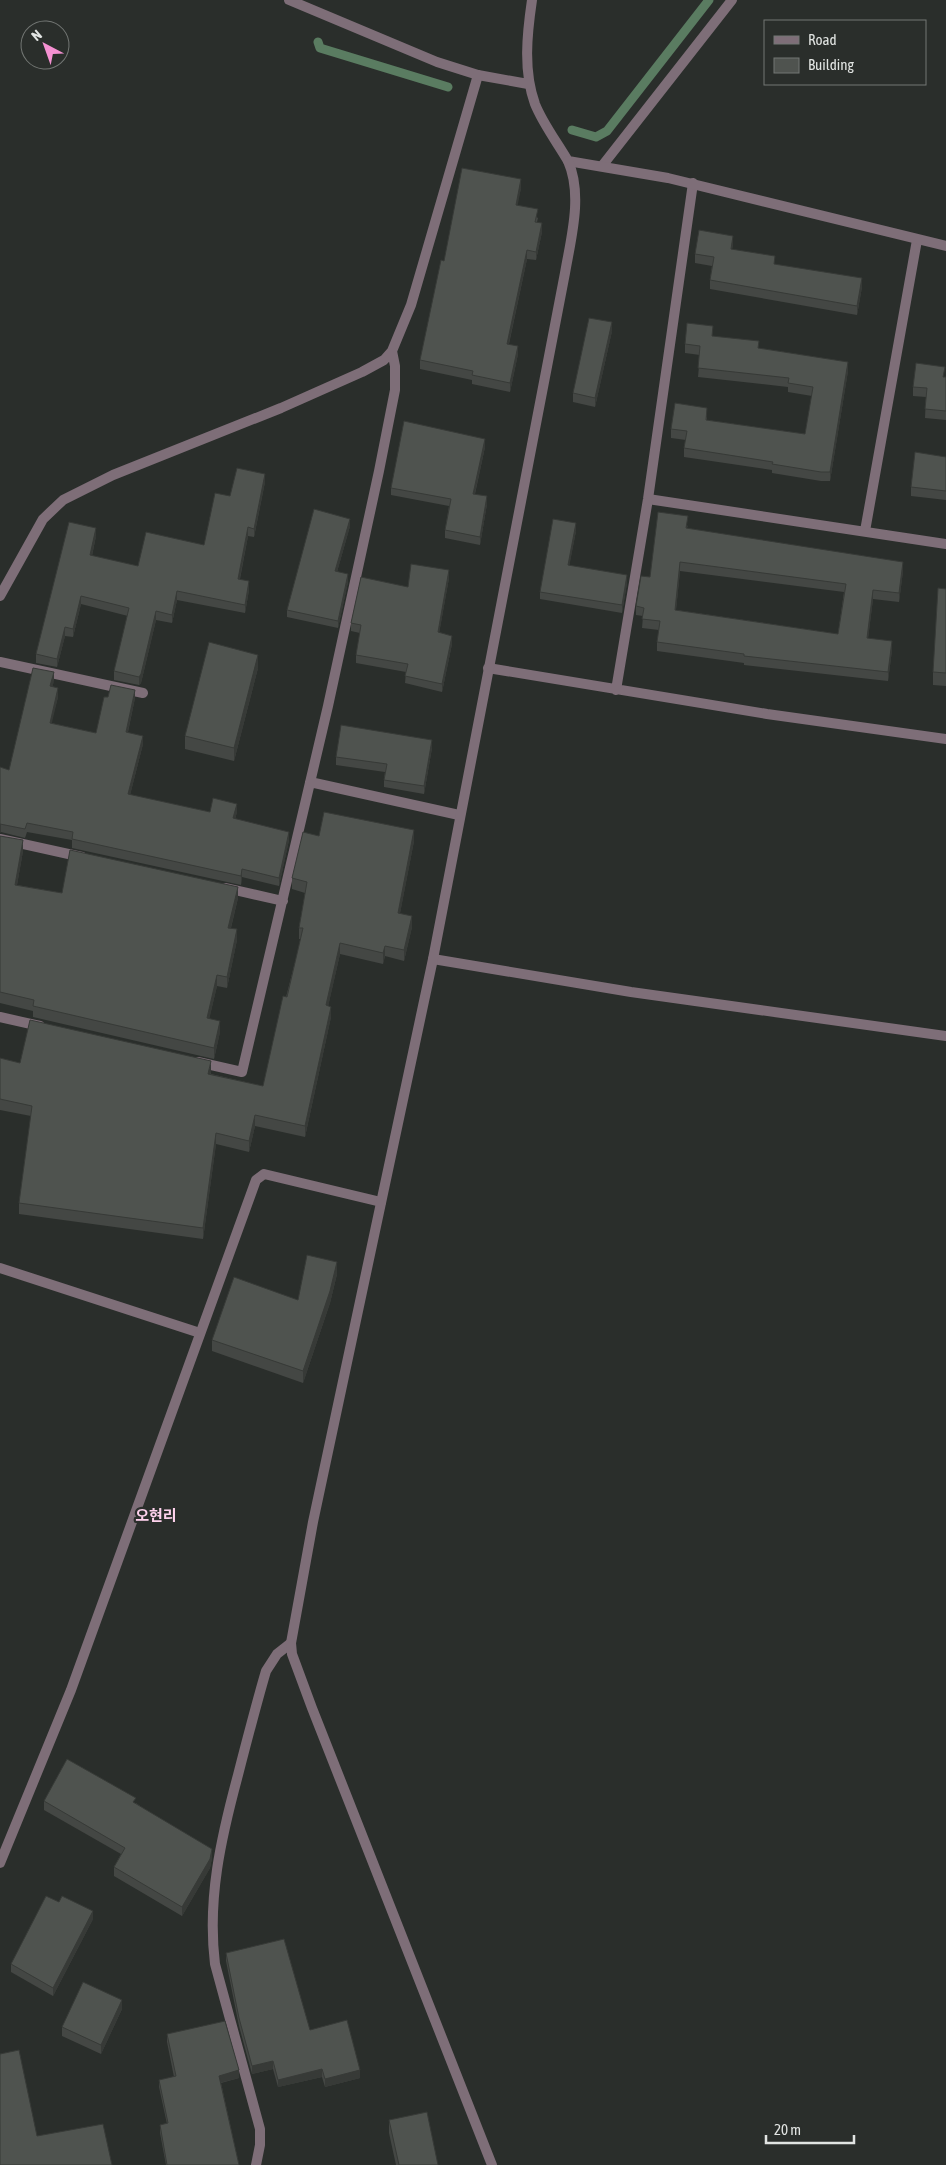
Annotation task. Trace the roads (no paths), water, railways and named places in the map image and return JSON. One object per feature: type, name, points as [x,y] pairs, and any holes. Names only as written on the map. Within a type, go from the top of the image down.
[{"type":"street","points":[[289,0],[352,28],[478,76],[528,84]]},
{"type":"street","points":[[492,2165],[312,1708],[292,1654],[291,1643],[312,1532],[433,959],[572,228],[574,175],[568,161],[540,114],[528,84],[528,25],[532,0]]},
{"type":"street","points":[[602,166],[732,0]]},
{"type":"street","points":[[0,596],[43,519],[63,500],[113,475],[281,408],[362,372],[384,360],[392,351],[414,295],[478,76]]},
{"type":"street","points":[[568,161],[692,183],[946,246]]},
{"type":"street","points":[[616,690],[648,500],[692,183]]},
{"type":"street","points":[[865,530],[917,240]]},
{"type":"street","points":[[185,1059],[242,1072],[310,782],[391,408],[395,379],[392,351]]},
{"type":"street","points":[[648,500],[865,530],[946,544]]},
{"type":"street","points":[[0,662],[143,693]]},
{"type":"street","points":[[488,668],[767,714],[946,739]]},
{"type":"street","points":[[310,782],[459,815]]},
{"type":"street","points":[[0,839],[94,860]]},
{"type":"street","points":[[216,886],[283,901]]},
{"type":"street","points":[[433,959],[631,992],[946,1036]]},
{"type":"street","points":[[0,1016],[50,1028]]},
{"type":"street","points":[[0,1863],[71,1690],[256,1180],[264,1174],[381,1202]]},
{"type":"street","points":[[0,1268],[200,1333]]},
{"type":"street","points":[[256,2165],[260,2145],[260,2129],[215,1964],[212,1936],[212,1895],[227,1815],[266,1671],[277,1654],[291,1643]]},
{"type":"waterway","points":[[572,130],[596,137],[607,131],[709,0]]},
{"type":"waterway","points":[[318,42],[320,48],[448,87]]},
{"type":"district","name":"오현리","points":[[156,1515]]}]
